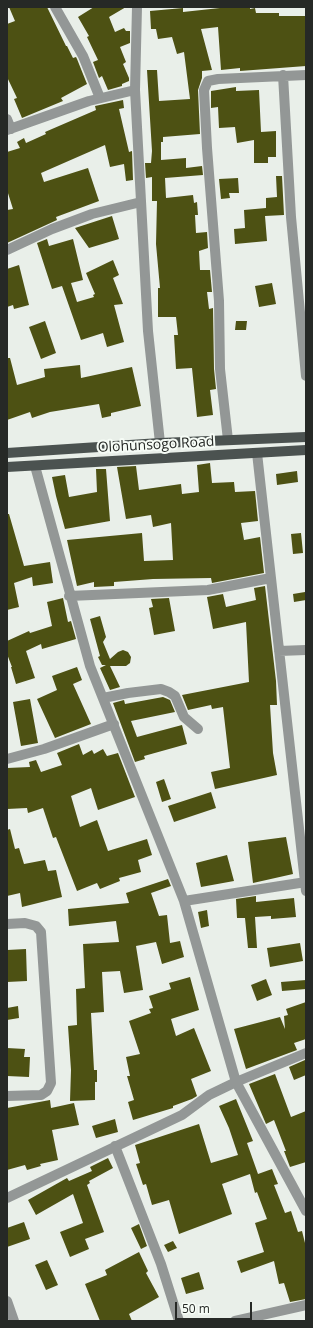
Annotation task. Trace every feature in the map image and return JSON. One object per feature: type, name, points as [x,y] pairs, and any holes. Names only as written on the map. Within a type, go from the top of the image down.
[{"type":"main road","name":"Olohunsogo Road","points":[[7,453],[160,443],[306,437]]},
{"type":"main road","name":"Olohunsogo Road","points":[[7,467],[306,450]]},
{"type":"street","points":[[55,7],[82,56],[100,98]]},
{"type":"street","points":[[137,7],[135,90],[148,331],[160,443]]},
{"type":"street","points":[[228,440],[220,369],[219,301],[206,148],[204,90],[208,81],[306,75]]},
{"type":"street","points":[[283,76],[291,217],[306,376]]},
{"type":"street","points":[[7,119],[9,130],[100,98],[135,90]]},
{"type":"street","points":[[7,250],[52,229],[92,214],[141,202]]},
{"type":"street","points":[[184,901],[306,885],[257,453]]},
{"type":"street","points":[[35,466],[90,666],[184,901],[236,1082],[306,1211]]},
{"type":"street","points":[[70,596],[208,590],[271,578]]},
{"type":"street","points":[[279,651],[306,650]]},
{"type":"street","points":[[103,698],[161,689],[175,696],[184,717],[198,729]]},
{"type":"street","points":[[7,760],[44,749],[114,724]]},
{"type":"street","points":[[7,924],[26,923],[36,926],[41,932],[51,1082],[47,1091],[40,1095],[7,1096]]},
{"type":"street","points":[[7,1198],[182,1115],[209,1095],[236,1082],[306,1053]]},
{"type":"street","points":[[115,1146],[161,1264],[179,1321]]},
{"type":"street","points":[[7,1300],[14,1321]]},
{"type":"street","points":[[235,1321],[306,1305]]},
{"type":"building","points":[[9,7],[47,7],[66,46],[73,58],[76,57],[87,84],[61,98],[63,101],[22,118],[14,99],[17,98],[7,77],[7,24],[15,21]]},
{"type":"building","points":[[94,7],[126,7],[109,17],[115,32],[124,28],[126,31],[130,31],[130,43],[120,47],[126,62],[123,64],[129,81],[122,84],[122,86],[108,90],[102,76],[99,78],[93,62],[98,60],[87,37],[89,36],[78,17]]},
{"type":"building","points":[[220,7],[250,7],[250,9],[255,8],[256,13],[279,13],[279,16],[306,16],[306,66],[240,71],[240,68],[221,70],[218,27],[201,29],[212,70],[202,71],[202,78],[198,90],[200,134],[163,137],[163,142],[161,142],[161,160],[186,158],[186,168],[202,166],[203,175],[165,178],[166,198],[193,195],[194,203],[197,202],[198,215],[195,215],[196,233],[207,232],[208,248],[199,251],[200,270],[210,270],[212,292],[207,292],[209,309],[213,308],[214,369],[216,389],[210,390],[213,415],[197,417],[192,368],[176,369],[174,335],[178,335],[176,317],[158,317],[158,288],[160,288],[156,244],[157,201],[152,201],[152,177],[146,178],[145,163],[151,163],[152,151],[147,70],[157,70],[159,101],[190,99],[184,52],[177,54],[172,37],[158,39],[156,29],[151,29],[150,11],[183,8],[183,12]]},
{"type":"building","points":[[236,87],[236,91],[259,90],[261,132],[276,131],[276,157],[268,157],[268,163],[254,163],[254,140],[237,143],[235,127],[219,128],[218,107],[211,108],[211,91]]},
{"type":"building","points":[[123,100],[124,108],[119,109],[129,152],[132,151],[133,180],[126,181],[124,164],[110,167],[105,145],[41,173],[44,182],[88,168],[99,201],[56,217],[57,220],[7,243],[7,210],[13,209],[7,190],[7,152],[20,148],[17,142],[24,138],[26,143],[46,134],[45,132],[96,110],[95,106]]},
{"type":"building","points":[[276,176],[282,176],[284,215],[265,216],[267,241],[235,244],[234,229],[245,228],[244,210],[266,208],[266,198],[277,197]]},
{"type":"building","points":[[238,178],[239,193],[229,193],[230,198],[221,199],[219,179]]},
{"type":"building","points":[[112,216],[119,239],[89,248],[75,228]]},
{"type":"building","points":[[47,239],[49,246],[73,239],[83,280],[71,283],[77,302],[94,297],[93,295],[95,294],[86,273],[113,260],[119,275],[113,278],[123,304],[114,305],[124,342],[107,347],[103,333],[81,340],[62,286],[52,289],[37,243]]},
{"type":"building","points":[[19,265],[29,305],[14,309],[13,305],[7,307],[7,269]]},
{"type":"building","points":[[272,283],[276,304],[259,307],[255,286]]},
{"type":"building","points":[[45,321],[56,353],[41,359],[29,327]]},
{"type":"building","points":[[236,321],[247,321],[246,330],[235,330]]},
{"type":"building","points":[[7,358],[10,358],[17,385],[45,377],[44,369],[80,365],[81,378],[132,367],[141,406],[111,413],[111,416],[102,418],[99,404],[50,412],[32,418],[30,412],[7,420]]},
{"type":"building","points":[[210,463],[212,483],[234,482],[235,492],[255,491],[258,521],[241,523],[244,540],[260,537],[264,573],[212,583],[211,578],[153,579],[114,582],[114,586],[94,587],[94,582],[77,586],[67,540],[142,533],[144,561],[173,560],[171,523],[153,527],[151,515],[126,519],[117,467],[136,466],[139,490],[181,484],[182,494],[199,492],[197,465]]},
{"type":"building","points":[[96,469],[106,469],[110,521],[65,529],[52,477],[65,475],[69,497],[97,492]]},
{"type":"building","points":[[297,471],[298,482],[277,485],[276,474]]},
{"type":"building","points":[[7,514],[9,514],[24,566],[50,562],[53,583],[33,586],[32,577],[14,583],[19,607],[7,610]]},
{"type":"building","points":[[301,533],[303,553],[293,554],[291,534]]},
{"type":"building","points":[[265,586],[276,681],[277,705],[270,705],[273,753],[277,775],[215,789],[211,772],[230,768],[223,707],[212,709],[211,705],[188,710],[182,695],[249,682],[246,622],[213,629],[207,597],[223,594],[226,607],[256,600],[254,588]]},
{"type":"building","points":[[305,592],[306,600],[294,602],[293,594]]},
{"type":"building","points":[[63,598],[68,622],[71,621],[76,639],[42,649],[41,644],[26,651],[35,678],[16,684],[7,654],[7,641],[29,631],[30,633],[52,626],[47,602]]},
{"type":"building","points":[[169,598],[175,631],[154,635],[149,608],[153,607],[151,599]]},
{"type":"building","points":[[100,616],[106,637],[103,642],[110,659],[118,652],[123,650],[128,652],[131,657],[130,663],[126,666],[110,666],[120,687],[110,690],[100,668],[106,665],[102,665],[98,657],[100,656],[90,619]]},
{"type":"building","points":[[77,667],[82,680],[73,684],[91,724],[55,738],[37,699],[57,690],[52,676]]},
{"type":"building","points":[[163,697],[170,700],[175,712],[131,721],[137,737],[182,725],[187,744],[144,756],[145,759],[135,762],[113,703],[124,700],[125,704]]},
{"type":"building","points":[[30,699],[38,743],[21,746],[13,702]]},
{"type":"building","points":[[79,744],[83,755],[92,750],[94,754],[103,749],[107,756],[118,753],[135,797],[98,810],[91,788],[71,796],[80,827],[97,820],[108,851],[147,839],[152,855],[138,860],[141,872],[119,878],[120,881],[100,889],[97,883],[77,891],[56,837],[53,838],[43,808],[28,813],[27,808],[7,809],[7,768],[30,767],[29,762],[36,760],[41,772],[62,765],[57,753]]},
{"type":"building","points":[[164,779],[171,799],[162,802],[156,782]]},
{"type":"building","points":[[211,792],[216,808],[174,822],[168,806]]},
{"type":"building","points":[[10,829],[15,849],[19,848],[24,864],[45,860],[48,871],[56,870],[62,897],[22,907],[20,893],[7,896],[7,830]]},
{"type":"building","points":[[286,837],[293,874],[253,883],[248,842]]},
{"type":"building","points":[[227,855],[234,881],[201,887],[196,863]]},
{"type":"building","points":[[168,879],[171,886],[151,893],[159,916],[167,915],[170,943],[180,941],[184,957],[162,964],[156,942],[136,946],[143,990],[124,993],[120,971],[102,972],[104,1012],[91,1013],[94,1070],[97,1070],[95,1100],[70,1101],[71,1070],[68,1026],[77,1025],[76,989],[85,988],[83,944],[119,942],[116,921],[69,926],[68,909],[129,903],[126,893]]},
{"type":"building","points":[[256,896],[256,902],[294,898],[296,917],[271,919],[271,916],[255,917],[257,948],[248,948],[245,918],[237,918],[236,899]]},
{"type":"building","points":[[207,910],[209,926],[201,928],[198,912]]},
{"type":"building","points":[[300,943],[303,961],[270,967],[267,948]]},
{"type":"building","points":[[26,949],[27,981],[7,982],[7,950]]},
{"type":"building","points":[[190,977],[199,1010],[171,1019],[176,1036],[194,1028],[211,1071],[191,1079],[197,1096],[173,1106],[173,1108],[133,1120],[128,1102],[134,1100],[127,1076],[130,1076],[126,1057],[140,1054],[129,1021],[151,1013],[149,1009],[153,1008],[149,996],[171,989],[169,983]]},
{"type":"building","points":[[266,979],[272,995],[257,1001],[251,985]]},
{"type":"building","points":[[306,980],[306,989],[282,991],[281,982]]},
{"type":"building","points":[[306,1002],[306,1039],[294,1043],[297,1050],[246,1069],[234,1029],[280,1017],[285,1029],[284,1016],[288,1015],[286,1009]]},
{"type":"building","points":[[18,1006],[19,1018],[7,1020],[7,1008]]},
{"type":"building","points":[[7,1048],[25,1049],[24,1057],[30,1057],[29,1077],[7,1076]]},
{"type":"building","points":[[305,1060],[306,1075],[294,1080],[289,1067]]},
{"type":"building","points":[[275,1074],[291,1117],[306,1111],[306,1162],[290,1167],[284,1151],[286,1151],[274,1120],[266,1124],[249,1084]]},
{"type":"building","points":[[236,1099],[253,1141],[247,1143],[258,1174],[272,1169],[278,1184],[274,1185],[285,1213],[291,1211],[298,1232],[302,1231],[306,1247],[306,1299],[290,1302],[284,1283],[279,1284],[274,1261],[241,1273],[237,1261],[264,1252],[255,1223],[267,1219],[257,1192],[255,1193],[250,1174],[222,1184],[232,1214],[179,1234],[169,1200],[152,1205],[146,1184],[143,1185],[136,1164],[140,1163],[135,1145],[199,1124],[211,1163],[238,1155],[229,1128],[219,1106]]},
{"type":"building","points":[[50,1100],[51,1108],[74,1103],[79,1125],[52,1130],[58,1160],[40,1164],[41,1166],[27,1170],[25,1165],[7,1170],[7,1108]]},
{"type":"building","points":[[115,1119],[118,1132],[96,1138],[92,1126]]},
{"type":"building","points":[[108,1158],[113,1168],[89,1181],[90,1183],[87,1185],[104,1232],[85,1239],[89,1249],[70,1257],[60,1232],[83,1223],[73,1194],[36,1215],[28,1200],[67,1178],[69,1181],[92,1171],[90,1167]]},
{"type":"building","points":[[24,1222],[30,1239],[7,1247],[7,1228]]},
{"type":"building","points":[[139,1224],[147,1246],[141,1249],[131,1228]]},
{"type":"building","points":[[173,1241],[177,1248],[168,1252],[164,1245]]},
{"type":"building","points":[[139,1252],[148,1271],[146,1273],[159,1297],[129,1314],[132,1321],[100,1321],[85,1284],[107,1275],[105,1270]]},
{"type":"building","points":[[47,1260],[58,1285],[46,1290],[35,1265]]},
{"type":"building","points":[[199,1272],[204,1289],[186,1294],[181,1278]]}]
